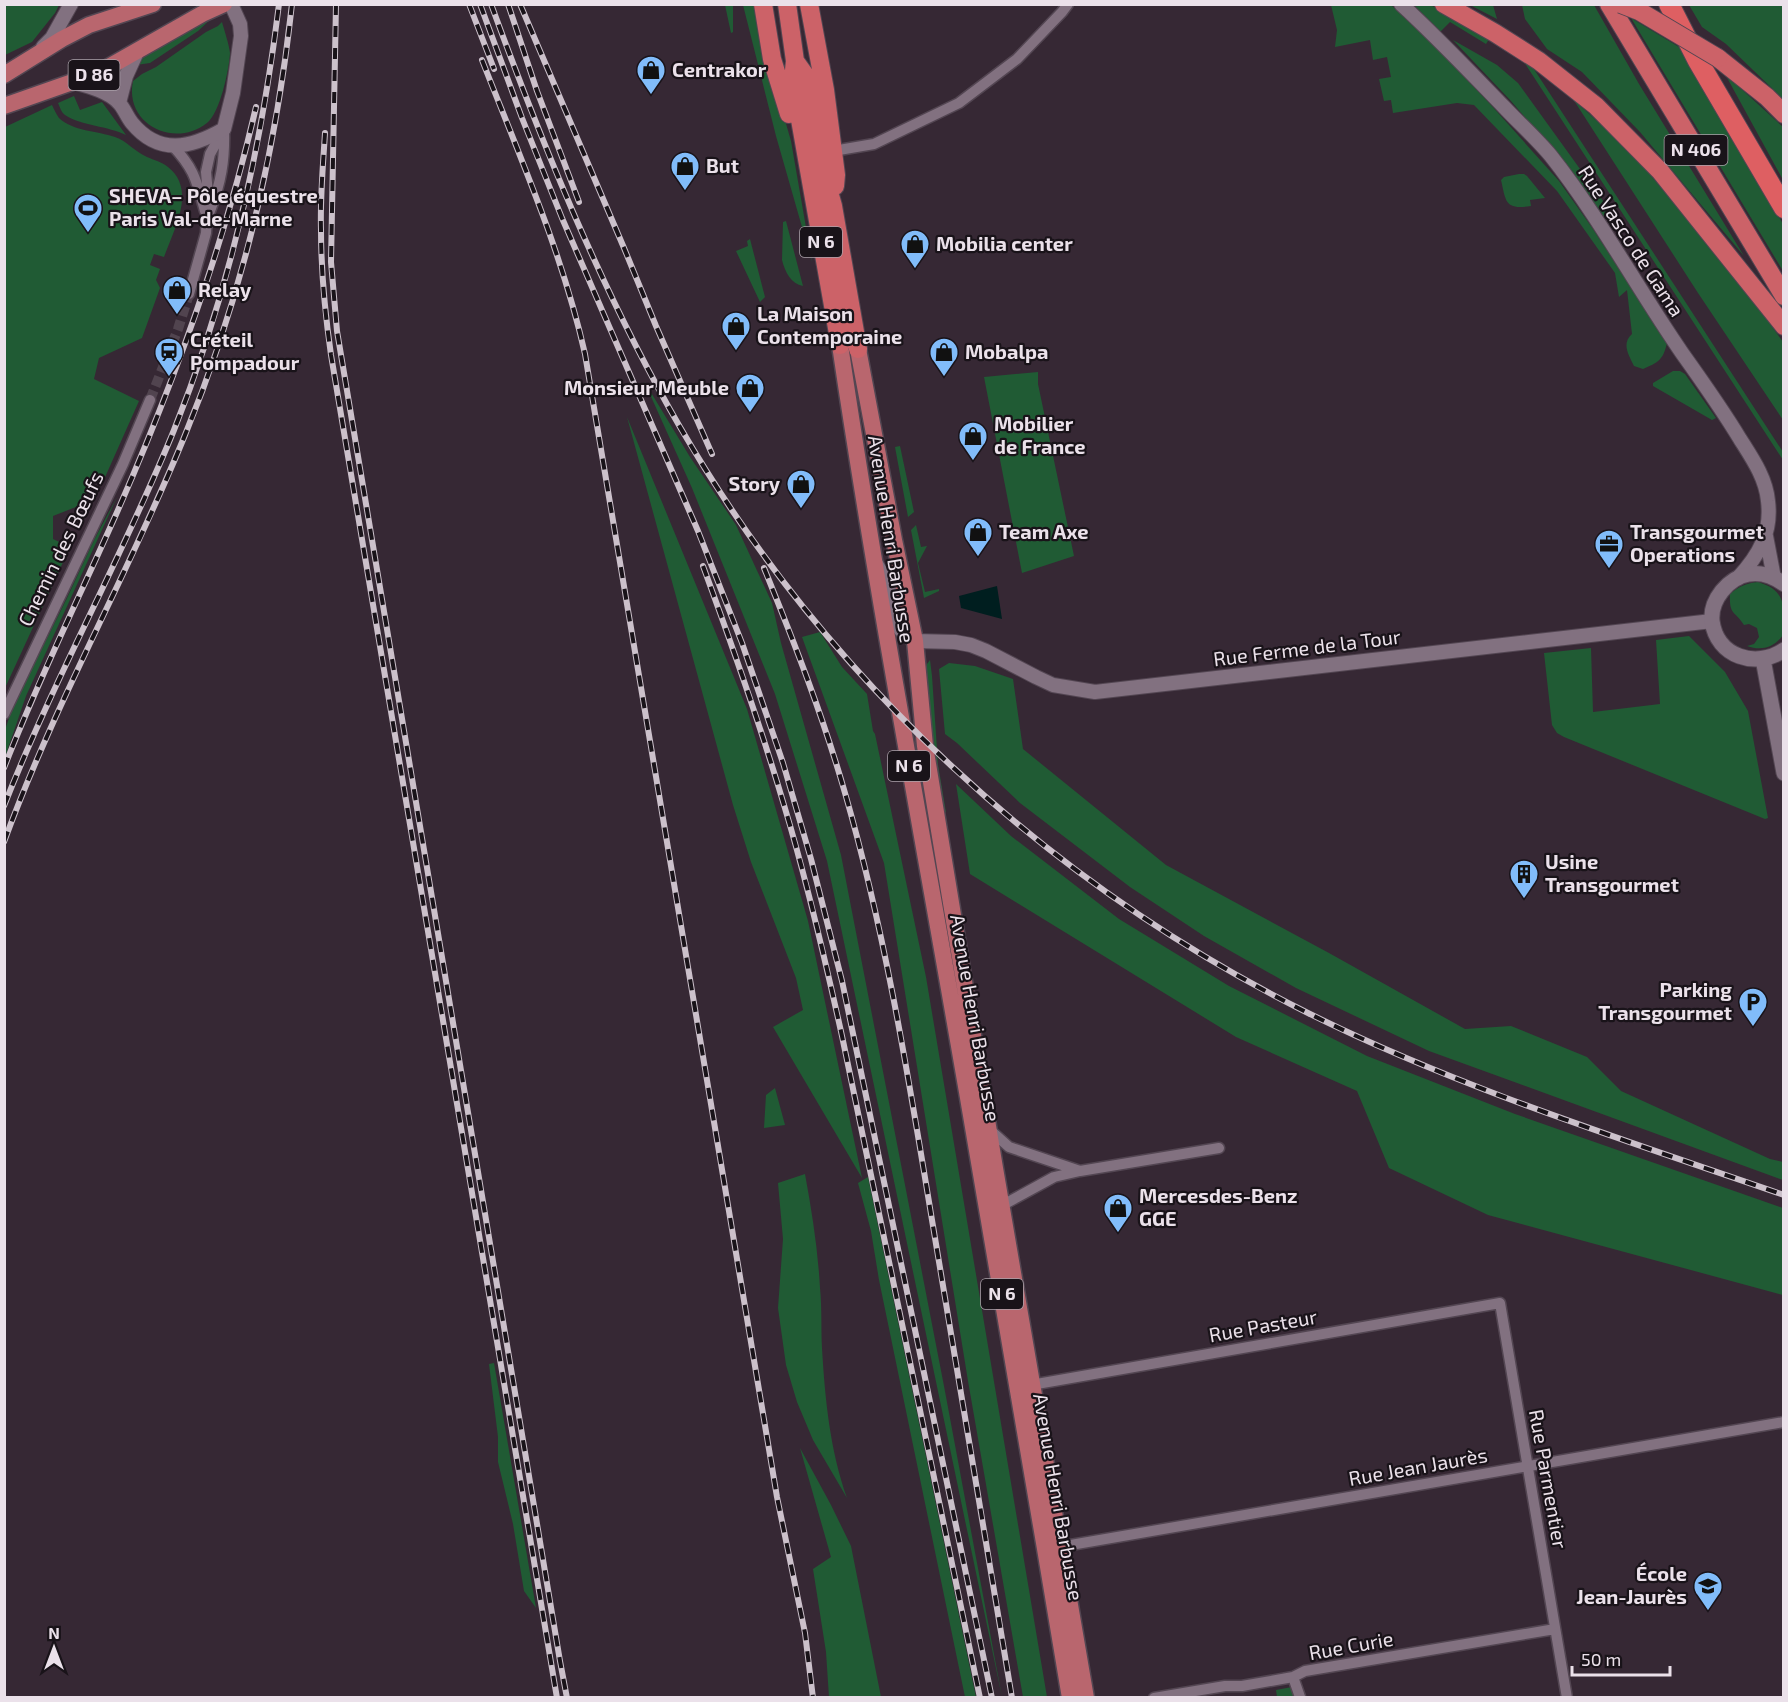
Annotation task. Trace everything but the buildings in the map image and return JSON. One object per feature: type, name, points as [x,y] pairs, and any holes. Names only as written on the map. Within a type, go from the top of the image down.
[{"type":"highway","points":[[763,4],[772,59],[792,125],[803,138]]},
{"type":"highway","name":"N 6","points":[[786,4],[795,61],[793,80],[840,345]]},
{"type":"highway","points":[[809,4],[825,90],[836,175],[833,206]]},
{"type":"highway","points":[[1444,4],[1539,61],[1596,106],[1660,171],[1784,326]]},
{"type":"highway","name":"N 406","points":[[1609,4],[1784,296]]},
{"type":"highway","points":[[1622,4],[1639,11],[1718,58],[1767,97],[1784,114]]},
{"type":"highway","name":"N 406","points":[[1669,4],[1698,61],[1784,208]]},
{"type":"highway","name":"N 6","points":[[795,61],[805,75],[820,160],[833,206],[858,349]]},
{"type":"main road","name":"D 86","points":[[4,75],[89,25],[153,4]]},
{"type":"main road","name":"D 86","points":[[4,106],[98,73],[224,4]]},
{"type":"main road","name":"Avenue Henri Barbusse","points":[[840,345],[891,662],[966,1083],[1070,1698]]},
{"type":"main road","name":"Avenue Henri Barbusse","points":[[858,349],[915,641],[925,746],[1031,1385],[1086,1698]]},
{"type":"main road","points":[[1779,581],[1753,574],[1738,578],[1730,583],[1718,597],[1714,605],[1712,621],[1718,636],[1731,652],[1749,659],[1763,659],[1784,650]]},
{"type":"main road","points":[[1763,659],[1784,773]]},
{"type":"street","points":[[30,59],[52,38],[71,4]]},
{"type":"street","points":[[189,294],[225,155],[224,129],[234,93],[241,36],[240,24],[231,4]]},
{"type":"street","points":[[833,151],[874,144],[959,103],[1017,59],[1068,4]]},
{"type":"street","name":"Rue Vasco de Gama","points":[[1401,4],[1549,154],[1577,191],[1683,355],[1718,404],[1762,476],[1768,500],[1769,516],[1766,536],[1753,560],[1738,578]]},
{"type":"street","points":[[119,103],[126,76],[137,52]]},
{"type":"street","points":[[73,82],[99,90],[119,103],[133,124],[147,137],[172,146],[187,161],[195,176],[207,220]]},
{"type":"street","points":[[172,146],[197,143],[224,129]]},
{"type":"street","name":"Chemin des Bœufs","points":[[4,714],[123,464],[150,400]]},
{"type":"street","name":"Rue Vasco de Gama","points":[[1766,536],[1779,581]]},
{"type":"street","points":[[875,563],[893,592],[900,629],[915,641]]},
{"type":"street","name":"Rue Ferme de la Tour","points":[[915,641],[955,642],[971,645],[1053,685],[1095,692],[1712,621]]},
{"type":"street","points":[[988,1128],[1009,1147],[1080,1171]]},
{"type":"street","points":[[1001,1206],[1054,1177],[1219,1148]]},
{"type":"street","name":"Rue Pasteur","points":[[1031,1385],[1500,1303]]},
{"type":"street","name":"Rue Parmentier","points":[[1500,1303],[1567,1698]]},
{"type":"street","name":"Rue Jean Jaurès","points":[[1059,1547],[1784,1422]]},
{"type":"street","name":"Rue Curie","points":[[1154,1698],[1225,1686],[1243,1692],[1293,1677],[1305,1671],[1555,1629]]},
{"type":"street","points":[[1293,1677],[1300,1697]]},
{"type":"green space","points":[[4,5],[59,5],[32,42],[5,55]]},
{"type":"green space","points":[[244,5],[212,18],[198,31],[150,63],[136,65],[144,56],[211,17]]},
{"type":"green space","points":[[725,5],[733,5],[733,32],[731,33]]},
{"type":"green space","points":[[743,5],[757,5],[767,58],[791,141],[812,262],[776,136]]},
{"type":"green space","points":[[1331,5],[1391,5],[1423,33],[1491,105],[1559,181],[1593,229],[1667,343],[1660,360],[1643,369],[1634,366],[1626,346],[1632,334],[1627,290],[1619,297],[1615,273],[1557,191],[1474,105],[1457,103],[1393,113],[1391,100],[1384,101],[1379,79],[1391,77],[1387,57],[1373,60],[1370,40],[1335,47],[1337,30]]},
{"type":"green space","points":[[1414,5],[1430,5],[1458,17],[1491,36],[1486,44],[1450,22],[1440,32]]},
{"type":"green space","points":[[1470,5],[1493,5],[1497,19]]},
{"type":"green space","points":[[1522,5],[1594,5],[1639,84],[1744,256],[1640,132],[1582,72],[1547,49],[1525,19]]},
{"type":"green space","points":[[1689,5],[1783,5],[1783,99],[1726,44],[1702,27]]},
{"type":"green space","points":[[1631,18],[1689,53],[1783,224],[1783,271]]},
{"type":"green space","points":[[222,22],[230,51],[226,80],[212,118],[194,130],[180,133],[154,128],[136,109],[132,96],[133,81]]},
{"type":"green space","points":[[1453,40],[1497,65],[1518,83],[1611,212],[1600,218],[1565,164],[1511,101]]},
{"type":"green space","points":[[1524,62],[1530,63],[1783,452],[1783,460]]},
{"type":"green space","points":[[1725,74],[1783,127],[1783,180]]},
{"type":"green space","points":[[74,96],[80,110],[102,102],[126,135],[79,122],[65,115],[58,103]]},
{"type":"green space","points":[[1573,99],[1631,152],[1735,275],[1783,342],[1783,420],[1698,293]]},
{"type":"green space","name":"SHEVA– Pôle équestre Paris Val-de-Marne","points":[[52,105],[59,118],[71,126],[119,139],[143,155],[166,165],[177,176],[182,198],[181,210],[164,257],[154,254],[150,265],[160,269],[156,280],[160,288],[142,338],[99,358],[94,379],[139,401],[102,484],[93,479],[81,505],[53,516],[53,539],[70,547],[5,688],[5,127]]},
{"type":"green space","points":[[1519,174],[1527,176],[1545,198],[1530,200],[1531,206],[1516,207],[1508,203],[1501,180],[1504,177]]},
{"type":"green space","points":[[786,221],[803,286],[795,283],[789,277],[782,260],[783,222]]},
{"type":"green space","points":[[750,239],[765,297],[760,302],[736,251],[748,246],[747,241]]},
{"type":"green space","points":[[1673,371],[1685,374],[1716,418],[1712,420],[1653,386],[1653,383]]},
{"type":"green space","points":[[1038,372],[1038,384],[1074,556],[1022,573],[984,377]]},
{"type":"green space","points":[[644,381],[690,457],[736,525],[772,603],[781,643],[841,855],[1002,1697],[827,861],[775,694],[692,488]]},
{"type":"green space","points":[[627,417],[747,709],[808,921],[862,1178],[773,1027],[803,1010],[796,978],[751,862],[733,805]]},
{"type":"green space","points":[[900,446],[914,512],[908,517],[895,447]]},
{"type":"green space","points":[[117,497],[26,696],[5,757],[5,730],[12,709]]},
{"type":"green space","points":[[916,525],[921,547],[927,546],[918,563],[925,592],[939,589],[924,598],[911,530]]},
{"type":"green space","points":[[1758,582],[1775,590],[1783,609],[1783,635],[1776,643],[1762,648],[1747,646],[1754,644],[1759,637],[1757,628],[1749,624],[1744,625],[1732,610],[1730,601],[1730,594],[1737,589]]},
{"type":"green space","points":[[820,632],[842,667],[867,694],[926,977],[1047,1697],[1023,1697],[968,1381],[884,863],[802,637]]},
{"type":"green space","points":[[1689,636],[1725,672],[1748,711],[1768,818],[1765,819],[1564,737],[1557,733],[1552,725],[1544,653],[1591,648],[1593,712],[1660,704],[1656,640]]},
{"type":"green space","points":[[930,660],[938,764],[946,812],[944,813],[932,762],[926,672]]},
{"type":"green space","points":[[949,663],[975,666],[1013,679],[1023,749],[1166,865],[1465,1029],[1511,1026],[1587,1057],[1621,1091],[1770,1159],[1783,1162],[1783,1180],[1429,1051],[1296,988],[1204,936],[1130,887],[1020,803],[945,734],[939,669]]},
{"type":"green space","points":[[956,784],[1011,836],[1119,919],[1229,986],[1367,1056],[1515,1114],[1783,1208],[1783,1295],[1488,1215],[1389,1168],[1357,1091],[1236,1037],[970,874]]},
{"type":"green space","points":[[775,1088],[785,1125],[764,1128],[766,1095]]},
{"type":"green space","points":[[805,1174],[818,1260],[827,1405],[832,1443],[847,1498],[813,1440],[797,1402],[786,1365],[778,1308],[783,1239],[778,1183]]},
{"type":"green space","points":[[868,1177],[976,1697],[965,1697],[879,1280],[871,1231],[858,1183]]},
{"type":"green space","points":[[494,1363],[536,1608],[524,1591],[513,1524],[498,1462],[498,1437],[489,1364]]},
{"type":"green space","points":[[800,1448],[851,1546],[881,1697],[829,1697],[826,1652],[813,1569],[831,1557]]},
{"type":"green space","points":[[1292,1687],[1296,1697],[1277,1697],[1276,1690]]},
{"type":"shaded area","points":[[997,586],[1002,619],[961,608],[959,596]]},
{"type":"tunnel","points":[[150,400],[189,294]]},
{"type":"railway","points":[[4,806],[44,711],[154,478],[194,378],[227,274],[240,221],[263,113],[279,4]]},
{"type":"railway","points":[[4,842],[46,739],[185,435],[223,331],[254,224],[266,169],[292,4]]},
{"type":"railway","points":[[336,4],[331,262],[337,331],[567,1698]]},
{"type":"railway","points":[[469,4],[494,69]]},
{"type":"railway","points":[[480,4],[562,218],[698,531],[742,643],[783,763],[811,859],[842,981],[992,1698]]},
{"type":"railway","points":[[491,4],[576,220],[625,325],[680,427],[738,519],[803,606],[874,689],[951,766],[1034,837],[1121,902],[1213,961],[1308,1013],[1424,1065],[1543,1112],[1784,1195]]},
{"type":"railway","points":[[508,4],[537,91],[579,202]]},
{"type":"railway","points":[[520,4],[712,454]]},
{"type":"railway","points":[[482,60],[565,279],[585,354],[777,1497],[805,1633],[813,1698]]},
{"type":"railway","points":[[4,768],[159,412],[213,261],[256,107]]},
{"type":"railway","points":[[325,133],[321,194],[321,246],[331,355],[557,1698]]},
{"type":"railway","points":[[703,566],[765,745],[815,920],[842,1036],[980,1698]]},
{"type":"railway","points":[[764,568],[808,679],[836,764],[860,846],[885,954],[915,1117],[1012,1698]]},
{"type":"place","name":"Centrakor","points":[[651,96]]},
{"type":"place","name":"But","points":[[685,192]]},
{"type":"place","name":"SHEVA– Pôle équestre Paris Val-de-Marne","points":[[88,234]]},
{"type":"place","name":"Mobilia center","points":[[915,270]]},
{"type":"place","name":"Relay","points":[[177,316]]},
{"type":"place","name":"La Maison Contemporaine","points":[[736,352]]},
{"type":"place","name":"Créteil Pompadour","points":[[169,378]]},
{"type":"place","name":"Mobalpa","points":[[944,378]]},
{"type":"place","name":"Monsieur Meuble","points":[[750,414]]},
{"type":"place","name":"Mobilier de France","points":[[973,462]]},
{"type":"place","name":"Story","points":[[801,510]]},
{"type":"place","name":"Team Axe","points":[[978,558]]},
{"type":"place","name":"Transgourmet Operations","points":[[1609,570]]},
{"type":"place","name":"Usine Transgourmet","points":[[1524,900]]},
{"type":"place","name":"Parking Transgourmet","points":[[1753,1028]]},
{"type":"place","name":"Mercesdes-Benz GGE","points":[[1118,1234]]},
{"type":"place","name":"École Jean-Jaurès","points":[[1708,1612]]}]
